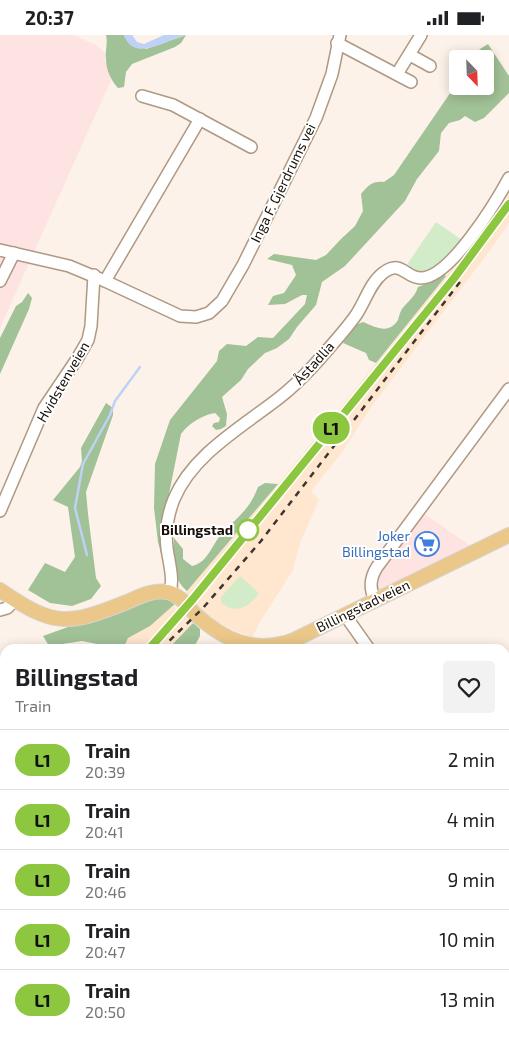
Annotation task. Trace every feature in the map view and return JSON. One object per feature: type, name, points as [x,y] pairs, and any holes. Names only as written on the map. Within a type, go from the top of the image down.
[{"type":"main road","name":"Billingstadveien","points":[[284,644],[509,535]]},
{"type":"main road","points":[[0,590],[34,612],[56,619],[80,619],[156,591],[170,593]]},
{"type":"main road","name":"Billingstadveien","points":[[170,593],[178,597],[216,631],[246,644]]},
{"type":"street","points":[[397,74],[421,35]]},
{"type":"street","points":[[339,39],[411,81]]},
{"type":"street","name":"Inga F. Gjerdrums vei","points":[[105,281],[186,318],[201,316],[214,309],[227,292],[291,170],[324,99],[332,74],[339,39]]},
{"type":"street","points":[[410,55],[430,66]]},
{"type":"street","points":[[142,96],[173,105],[251,147]]},
{"type":"street","points":[[0,250],[69,266],[105,281],[200,119]]},
{"type":"street","name":"Åstadlia","points":[[170,593],[172,582],[166,540],[168,522],[174,501],[183,483],[194,469],[217,445],[241,425],[278,399],[303,377],[356,316],[370,290],[382,274],[395,268],[401,268],[414,277],[420,278],[429,276],[439,270],[466,243],[485,219],[509,178]]},
{"type":"street","points":[[0,281],[14,253]]},
{"type":"street","name":"Hvidstenveien","points":[[0,511],[44,408],[88,340],[91,326],[94,275]]},
{"type":"street","points":[[375,601],[371,585],[374,572],[509,389]]},
{"type":"street","points":[[0,609],[7,608],[15,600]]},
{"type":"street","points":[[344,615],[365,644]]},
{"type":"shaded area","points":[[0,35],[73,35],[96,45],[106,54],[105,60],[111,80],[0,328]]},
{"type":"shaded area","points":[[509,192],[509,223],[371,407],[343,451],[311,491],[319,500],[302,538],[293,570],[258,625],[252,638],[220,624],[203,612],[173,644],[125,644],[128,638],[150,626],[173,606],[178,610],[188,598],[185,593],[192,583],[278,484],[497,212]]},
{"type":"shaded area","points":[[423,513],[471,546],[377,592],[376,580],[379,573]]},
{"type":"green space","points":[[106,35],[124,35],[125,38],[146,49],[186,35],[181,43],[175,47],[132,64],[126,72],[124,87],[118,88],[111,78],[107,67]]},
{"type":"green space","points":[[488,44],[492,50],[479,50]]},
{"type":"green space","points":[[494,53],[509,76],[509,93],[484,118],[475,122],[465,116],[460,120],[449,123],[441,133],[439,151],[417,179],[405,201],[345,266],[322,282],[316,305],[289,339],[277,348],[265,353],[248,369],[241,380],[222,397],[227,414],[226,426],[216,430],[212,426],[214,423],[219,422],[220,418],[215,413],[196,421],[181,434],[163,524],[165,560],[163,561],[158,542],[154,508],[155,464],[170,420],[217,361],[219,351],[227,344],[246,346],[258,337],[273,338],[305,304],[307,295],[302,295],[285,304],[268,305],[273,296],[284,293],[296,275],[292,265],[267,259],[274,254],[316,260],[326,255],[355,226],[363,211],[361,194],[366,188],[376,182],[384,182],[394,175],[449,95],[494,95]]},
{"type":"green space","points":[[436,222],[462,240],[433,269],[418,275],[410,268],[408,263]]},
{"type":"green space","points":[[444,274],[446,276],[376,363],[369,360],[366,353],[343,343],[355,325],[363,322],[382,329],[394,325],[402,309],[418,287],[436,280]]},
{"type":"green space","points":[[28,293],[32,298],[29,309],[0,374],[0,338],[16,306],[22,302]]},
{"type":"green space","points":[[106,403],[113,408],[113,415],[86,492],[96,578],[101,586],[91,599],[72,606],[50,603],[28,590],[45,563],[65,572],[75,557],[68,507],[53,500],[80,467],[82,461],[81,448]]},
{"type":"green space","points":[[265,483],[278,484],[187,591],[178,580],[174,567],[174,538],[183,549],[183,559],[192,566],[201,562],[220,536],[242,514],[251,502],[258,487]]},
{"type":"green space","points":[[240,576],[259,593],[247,605],[237,609],[226,606],[221,602],[221,597]]},
{"type":"green space","points":[[159,597],[171,598],[176,603],[150,626],[128,638],[125,644],[97,644],[82,641],[48,644],[43,636],[68,627],[103,619],[142,602]]},
{"type":"green space","points":[[193,623],[200,629],[200,636],[196,644],[173,644]]},
{"type":"water","points":[[124,35],[132,35],[137,42],[144,44],[164,35],[186,35],[143,49],[135,48]]},
{"type":"waterway","points":[[87,555],[75,508],[83,464],[110,415],[115,401],[140,367]]},
{"type":"railway","points":[[153,644],[193,599],[465,265],[509,204]]},
{"type":"railway","points":[[166,644],[203,608],[261,541],[463,278]]},
{"type":"train","name":"L1","points":[[154,644],[193,599],[455,277],[509,204]]},
{"type":"place","name":"Billingstad","points":[[248,530]]},
{"type":"place","name":"Joker Billingstad","points":[[427,544]]}]
